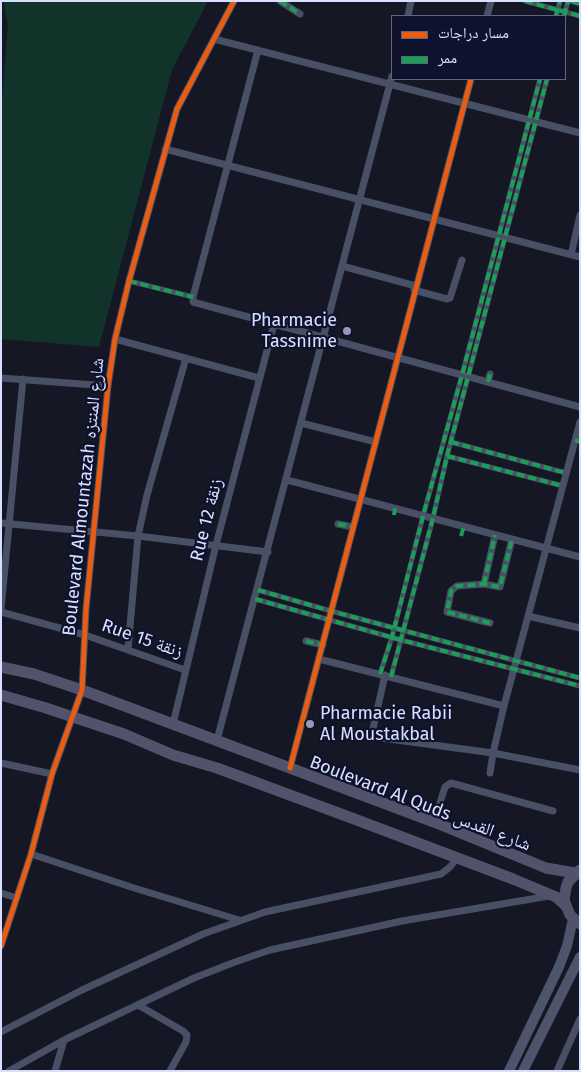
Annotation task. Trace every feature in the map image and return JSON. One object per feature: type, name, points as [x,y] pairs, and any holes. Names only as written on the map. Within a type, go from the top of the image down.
[{"type":"main road","name":"Boulevard Al Quds شارع القدس","points":[[1,667],[34,674],[82,690],[434,822],[546,868],[577,871]]},
{"type":"main road","name":"Boulevard Al Quds شارع القدس","points":[[1,695],[72,716],[124,734],[173,755],[227,772],[552,895],[566,906]]},
{"type":"main road","points":[[509,1071],[559,967],[576,921],[564,900],[566,888],[577,871]]},
{"type":"main road","points":[[523,1071],[580,957]]},
{"type":"street","name":"Boulevard Almountazah شارع المنتزه","points":[[1,946],[31,854],[52,774],[82,690],[86,610],[108,386],[115,339],[129,280],[177,109],[234,1]]},
{"type":"street","points":[[280,1],[300,14]]},
{"type":"street","points":[[408,15],[411,1]]},
{"type":"street","points":[[487,15],[491,1]]},
{"type":"street","points":[[524,1],[556,13],[580,16]]},
{"type":"street","points":[[556,13],[560,1]]},
{"type":"street","points":[[565,14],[570,1],[580,4]]},
{"type":"street","points":[[214,39],[580,133]]},
{"type":"street","points":[[194,300],[227,164],[258,50]]},
{"type":"street","points":[[217,740],[256,598],[391,80]]},
{"type":"street","points":[[290,768],[471,80]]},
{"type":"street","points":[[540,80],[532,121],[502,237],[465,376],[423,516],[394,628],[386,676],[372,736],[493,753],[580,770]]},
{"type":"street","points":[[532,121],[547,80]]},
{"type":"street","points":[[165,149],[580,257]]},
{"type":"street","points":[[571,255],[580,215]]},
{"type":"street","points":[[342,266],[447,299],[450,298],[462,260]]},
{"type":"street","points":[[129,280],[274,324],[284,323],[324,338],[580,407]]},
{"type":"street","name":"Rue 12 زنقة","points":[[173,724],[216,545],[274,324]]},
{"type":"street","points":[[115,339],[260,378]]},
{"type":"street","points":[[128,650],[138,536],[147,495],[186,358]]},
{"type":"street","points":[[488,382],[490,374]]},
{"type":"street","points":[[386,676],[401,640],[433,518],[465,376]]},
{"type":"street","points":[[1,378],[108,386]]},
{"type":"street","points":[[1,609],[5,524],[22,380]]},
{"type":"street","points":[[490,773],[504,706],[545,548],[577,441],[580,422]]},
{"type":"street","points":[[301,423],[376,442]]},
{"type":"street","points":[[451,442],[566,473]]},
{"type":"street","points":[[447,456],[563,486]]},
{"type":"street","points":[[287,480],[361,499],[394,512],[433,518],[580,557]]},
{"type":"street","points":[[5,524],[138,536],[268,552]]},
{"type":"street","points":[[338,524],[354,527]]},
{"type":"street","points":[[462,536],[464,526]]},
{"type":"street","points":[[484,584],[496,535]]},
{"type":"street","points":[[490,623],[449,614],[447,610],[451,591],[457,586],[484,584],[500,587],[512,539]]},
{"type":"street","points":[[258,590],[580,678]]},
{"type":"street","points":[[256,598],[329,621],[580,686]]},
{"type":"street","name":"Rue 15 زنقة","points":[[1,612],[85,635],[185,670]]},
{"type":"street","points":[[528,616],[580,628]]},
{"type":"street","points":[[306,641],[323,644]]},
{"type":"street","points":[[319,659],[504,706]]},
{"type":"street","points":[[1,763],[52,774]]},
{"type":"street","points":[[434,822],[445,787],[451,783],[553,811]]},
{"type":"street","points":[[31,854],[239,920]]},
{"type":"street","points":[[1,1032],[82,990],[203,934],[239,920],[265,912],[440,874],[450,868],[456,859]]},
{"type":"street","points":[[1,893],[17,898]]},
{"type":"street","points":[[9,1071],[64,1040],[138,1005],[227,965],[270,950],[412,920],[552,895]]},
{"type":"street","points":[[138,1005],[187,1035],[186,1042],[170,1071]]},
{"type":"street","points":[[557,1071],[578,1029],[580,1019]]},
{"type":"street","points":[[56,1071],[64,1040]]},
{"type":"green space","points":[[3,1],[208,1],[172,70],[99,347],[1,339],[1,111],[8,26]]},
{"type":"marked path","points":[[280,1],[300,14]]},
{"type":"marked path","points":[[525,1],[580,16]]},
{"type":"marked path","points":[[556,15],[560,1]]},
{"type":"marked path","points":[[564,15],[568,1]]},
{"type":"marked path","points":[[571,1],[580,4]]},
{"type":"marked path","points":[[380,674],[392,637],[540,80]]},
{"type":"marked path","points":[[391,677],[433,518],[447,456],[547,80]]},
{"type":"marked path","points":[[129,281],[193,297]]},
{"type":"marked path","points":[[283,327],[284,319]]},
{"type":"marked path","points":[[488,382],[490,374]]},
{"type":"marked path","points":[[575,440],[580,442]]},
{"type":"marked path","points":[[451,442],[566,473]]},
{"type":"marked path","points":[[447,456],[563,486]]},
{"type":"marked path","points":[[394,515],[395,508]]},
{"type":"marked path","points":[[338,524],[353,527]]},
{"type":"marked path","points":[[461,536],[464,526]]},
{"type":"marked path","points":[[484,584],[495,535]]},
{"type":"marked path","points":[[490,623],[447,612],[451,591],[457,586],[484,584],[500,587],[512,539]]},
{"type":"marked path","points":[[258,590],[580,678]]},
{"type":"marked path","points":[[255,599],[401,640],[580,686]]},
{"type":"marked path","points":[[306,641],[323,645]]},
{"type":"cycle path","points":[[1,946],[31,854],[52,774],[82,690],[86,609],[108,386],[115,339],[129,281],[177,109],[234,1]]},
{"type":"cycle path","points":[[290,768],[471,80]]},
{"type":"place","name":"Pharmacie Tassnime","points":[[347,331]]},
{"type":"place","name":"Pharmacie Rabii Al Moustakbal","points":[[310,724]]}]
